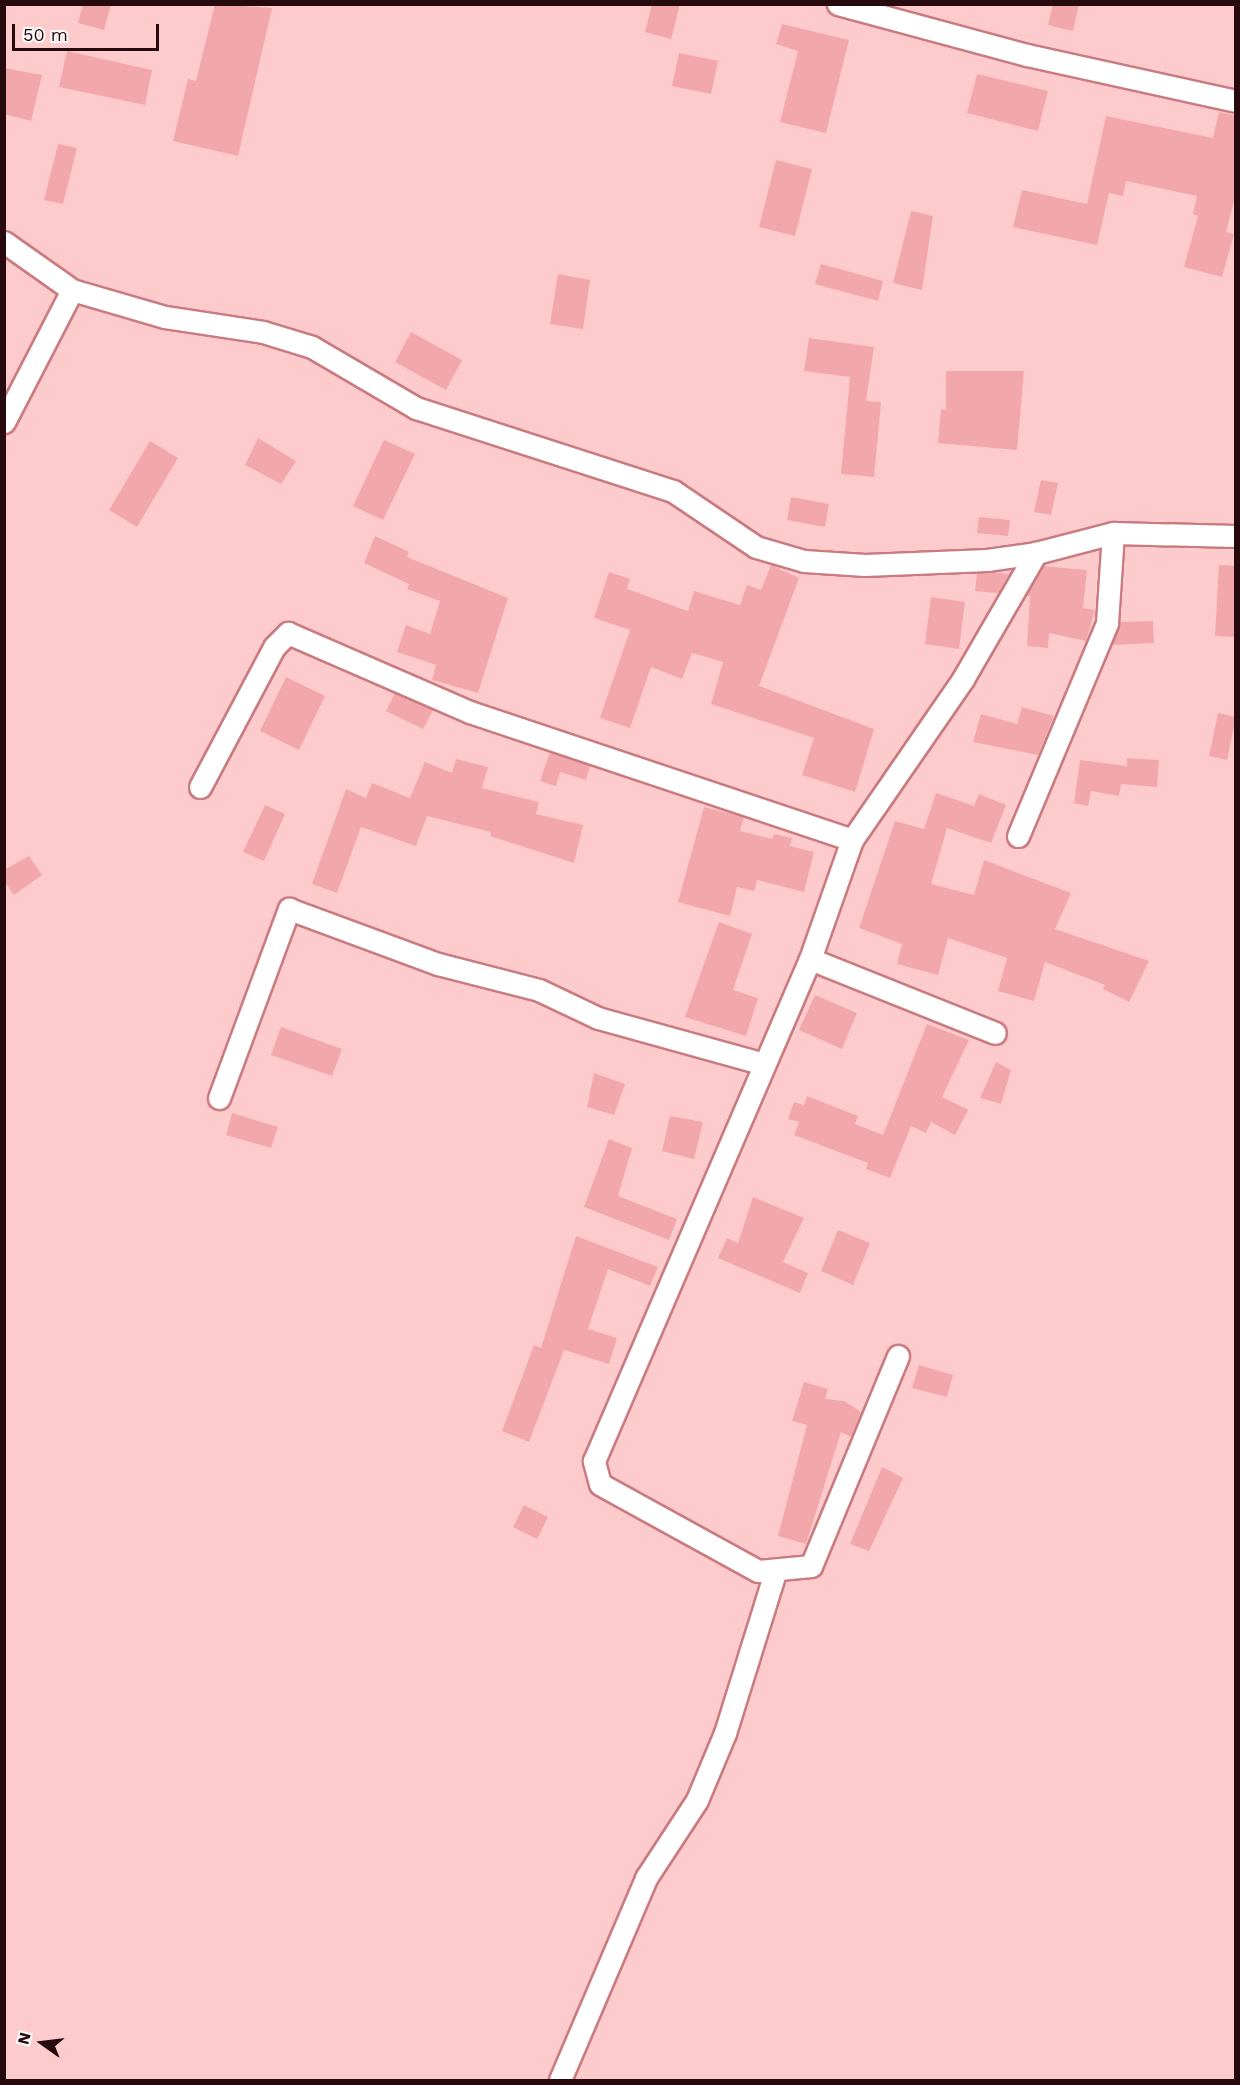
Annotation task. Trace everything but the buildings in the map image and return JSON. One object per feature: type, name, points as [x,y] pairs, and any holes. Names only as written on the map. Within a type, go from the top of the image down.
[{"type":"street","points":[[838,4],[1027,55],[1236,101]]},
{"type":"street","points":[[4,242],[72,290],[165,317],[263,332],[312,347],[416,408],[673,491],[756,547],[804,561],[935,564],[1036,553],[1113,533],[1236,537]]},
{"type":"street","points":[[4,422],[72,290]]},
{"type":"street","points":[[1018,837],[1107,622],[1113,533]]},
{"type":"street","points":[[898,1356],[819,1552],[811,1566],[775,1572],[758,1571],[600,1484],[594,1461],[810,959],[852,840],[963,679],[1036,553]]},
{"type":"street","points":[[200,787],[274,647],[288,633],[470,712],[852,840]]},
{"type":"street","points":[[219,1098],[289,909],[438,964],[538,990],[598,1018],[764,1064]]},
{"type":"street","points":[[810,959],[995,1033]]},
{"type":"street","points":[[560,2080],[646,1878],[697,1800],[725,1733],[775,1572]]}]
